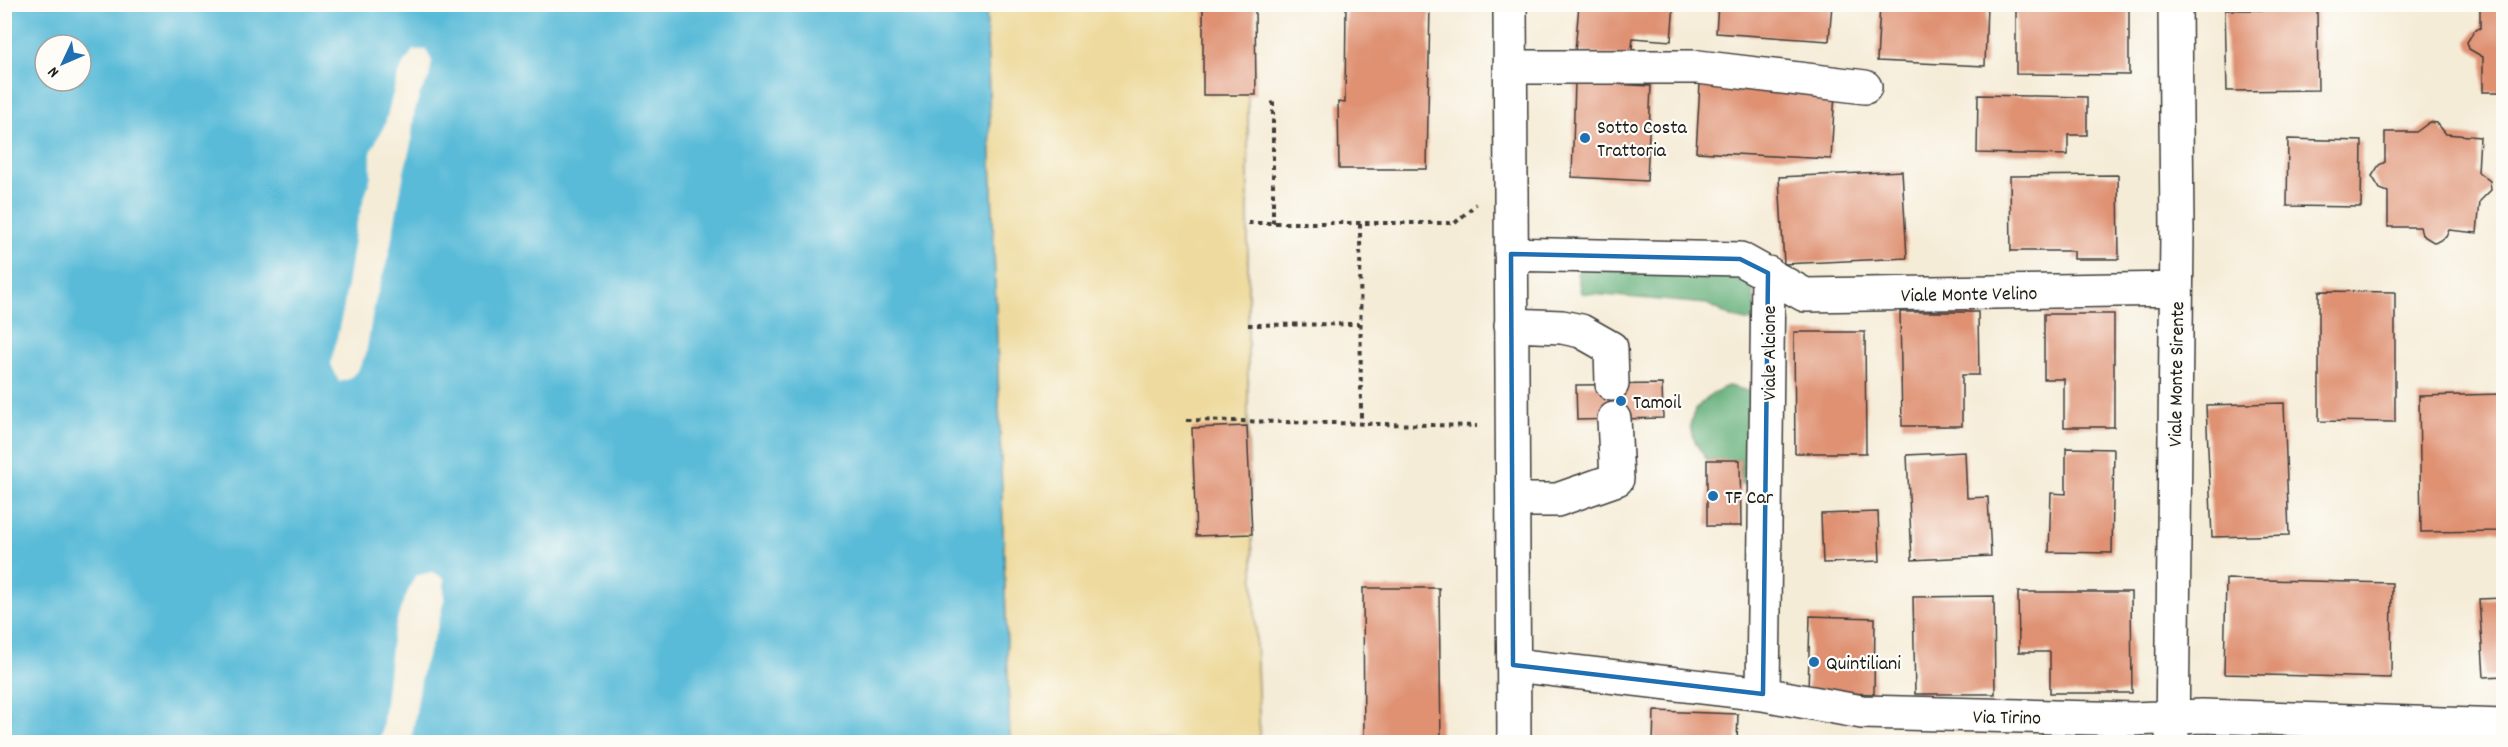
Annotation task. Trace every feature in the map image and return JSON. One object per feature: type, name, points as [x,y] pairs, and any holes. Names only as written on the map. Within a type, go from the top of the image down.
[{"type":"street","points":[[1510,4],[1514,742]]},
{"type":"street","name":"Viale Monte Sirente","points":[[2172,729],[2176,289],[2175,4]]},
{"type":"street","points":[[1510,67],[1698,68],[1865,87]]},
{"type":"street","points":[[1511,254],[1740,259],[1768,273]]},
{"type":"street","name":"Viale Monte Velino","points":[[1768,273],[1805,295],[2176,289]]},
{"type":"street","name":"Viale Alcione","points":[[1763,693],[1768,273]]},
{"type":"street","points":[[1511,325],[1562,327],[1581,331],[1611,348],[1612,384]]},
{"type":"street","points":[[1513,500],[1557,500],[1617,479],[1614,419]]},
{"type":"street","name":"Via Tirino","points":[[1513,665],[1763,693],[1862,712],[2134,719],[2172,729],[2202,716],[2504,726]]},
{"type":"path","points":[[1273,97],[1273,223]]},
{"type":"path","points":[[1248,223],[1455,223],[1479,201]]},
{"type":"path","points":[[1360,224],[1360,423]]},
{"type":"path","points":[[1248,325],[1359,324]]},
{"type":"path","points":[[1187,420],[1481,426]]},
{"type":"highlighted area","points":[[1511,254],[1740,259],[1768,273],[1763,694],[1513,665]]},
{"type":"green space","points":[[1582,268],[1731,273],[1753,286],[1755,320],[1746,321],[1731,317],[1707,304],[1581,293],[1577,273]]},
{"type":"green space","points":[[1728,386],[1753,392],[1750,483],[1741,484],[1740,460],[1707,460],[1695,442],[1691,431],[1696,409],[1708,397]]},
{"type":"sand","points":[[986,5],[1248,5],[1248,434],[1260,742],[1010,742]]},
{"type":"water","points":[[4,5],[986,5],[1010,742],[5,742]]},
{"type":"pier","points":[[413,50],[426,50],[432,61],[429,78],[420,93],[414,114],[411,143],[389,254],[374,306],[366,354],[358,370],[349,379],[339,382],[331,364],[344,306],[356,226],[371,176],[371,151],[385,124],[398,74]]},
{"type":"pier","points":[[432,572],[444,578],[444,600],[437,629],[423,668],[411,742],[379,742],[392,638],[401,607],[415,576]]},
{"type":"building","points":[[1203,4],[1255,4],[1256,95],[1203,95]]},
{"type":"building","points":[[1346,4],[1430,4],[1427,169],[1339,169],[1338,102],[1345,103]]},
{"type":"building","points":[[1579,4],[1674,4],[1671,41],[1633,38],[1631,57],[1575,52]]},
{"type":"building","points":[[1718,4],[1832,4],[1829,41],[1716,33]]},
{"type":"building","points":[[1880,4],[1987,4],[1985,66],[1877,61]]},
{"type":"building","points":[[2016,4],[2129,4],[2129,75],[2016,74]]},
{"type":"building","points":[[2480,4],[2504,4],[2504,92],[2483,92],[2483,57],[2469,49],[2467,42],[2474,31],[2480,28]]},
{"type":"building","points":[[2225,10],[2317,10],[2318,90],[2227,91]]},
{"type":"building","points":[[1575,82],[1651,86],[1647,181],[1572,177]]},
{"type":"building","points":[[1700,84],[1835,92],[1831,159],[1696,152]]},
{"type":"building","points":[[1978,95],[2087,97],[2087,135],[2068,135],[2068,155],[1977,153]]},
{"type":"building","points":[[2430,122],[2437,123],[2446,134],[2480,137],[2478,172],[2490,181],[2491,190],[2480,201],[2477,233],[2449,230],[2446,237],[2435,243],[2422,235],[2420,227],[2388,227],[2388,192],[2380,189],[2372,176],[2379,165],[2385,162],[2385,132],[2416,132]]},
{"type":"building","points":[[2288,139],[2362,141],[2361,207],[2287,206]]},
{"type":"building","points":[[1902,171],[1907,258],[1784,264],[1779,177]]},
{"type":"building","points":[[2118,175],[2119,259],[2074,259],[2074,251],[2011,251],[2010,176]]},
{"type":"building","points":[[2319,291],[2395,292],[2395,422],[2319,421]]},
{"type":"building","points":[[1900,312],[1978,312],[1979,375],[1962,375],[1962,426],[1902,426]]},
{"type":"building","points":[[2044,314],[2114,314],[2114,427],[2064,427],[2064,379],[2044,379]]},
{"type":"building","points":[[1794,332],[1865,332],[1866,453],[1795,453]]},
{"type":"building","points":[[1662,384],[1663,418],[1577,420],[1576,385]]},
{"type":"building","points":[[2503,394],[2504,531],[2421,532],[2419,396]]},
{"type":"building","points":[[2284,403],[2289,535],[2212,537],[2206,405]]},
{"type":"building","points":[[1247,426],[1252,534],[1196,536],[1192,428]]},
{"type":"building","points":[[2066,448],[2114,449],[2112,553],[2049,552],[2051,493],[2066,494]]},
{"type":"building","points":[[1965,452],[1967,498],[1988,497],[1991,556],[1912,560],[1907,455]]},
{"type":"building","points":[[1707,460],[1740,460],[1741,526],[1707,526]]},
{"type":"building","points":[[1878,512],[1880,561],[1823,563],[1821,514]]},
{"type":"building","points":[[2226,579],[2392,583],[2391,678],[2224,674]]},
{"type":"building","points":[[1363,588],[1439,588],[1441,742],[1364,742]]},
{"type":"building","points":[[2018,592],[2131,592],[2132,693],[2050,693],[2050,652],[2019,652]]},
{"type":"building","points":[[1994,596],[1995,694],[1915,694],[1913,597]]},
{"type":"building","points":[[2504,598],[2504,676],[2484,677],[2479,599]]},
{"type":"building","points":[[1810,616],[1875,618],[1874,694],[1808,692]]},
{"type":"building","points":[[1654,711],[1738,714],[1737,742],[1653,742]]},
{"type":"building","points":[[2042,728],[2124,728],[2124,742],[2043,742]]},
{"type":"place","name":"Sotto Costa Trattoria","points":[[1585,138]]},
{"type":"place","name":"Tamoil","points":[[1621,401]]},
{"type":"place","name":"TF Car","points":[[1713,496]]},
{"type":"place","name":"Quintiliani","points":[[1814,662]]}]
